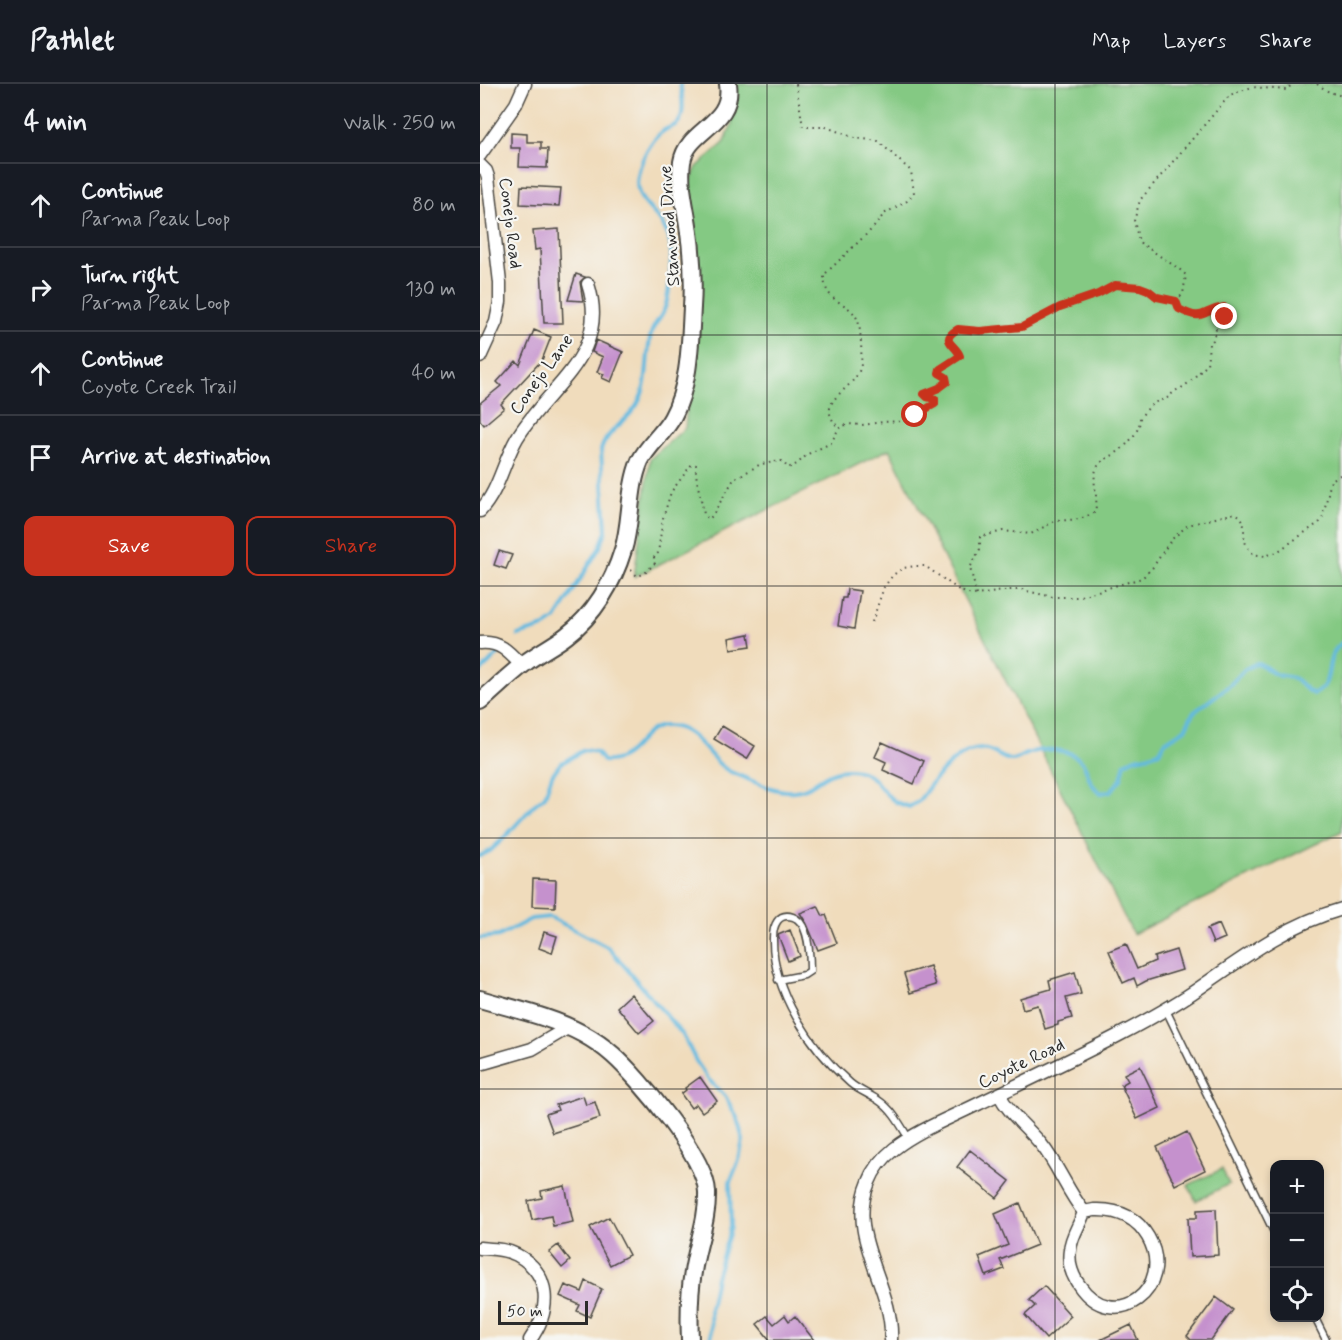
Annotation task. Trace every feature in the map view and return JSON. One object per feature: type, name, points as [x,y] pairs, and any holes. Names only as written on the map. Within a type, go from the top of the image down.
[{"type":"main road","name":"Stanwood Drive","points":[[480,702],[522,666],[566,636],[579,624],[605,591],[620,559],[629,527],[638,467],[674,414],[682,394],[687,368],[693,273],[682,183],[683,159],[694,139],[712,125],[721,114],[727,100],[728,84]]},
{"type":"main road","points":[[480,999],[568,1027],[598,1043],[620,1061],[695,1156],[704,1176],[707,1202],[692,1272],[690,1340]]},
{"type":"street","points":[[480,155],[516,104],[525,84]]},
{"type":"street","name":"Conejo Road","points":[[480,165],[488,177],[500,283],[496,322],[480,357]]},
{"type":"street","name":"Conejo Lane","points":[[480,511],[498,484],[517,439],[562,383],[584,350],[590,337],[594,308],[588,284]]},
{"type":"street","points":[[480,643],[490,642],[503,647],[522,666]]},
{"type":"street","name":"Coyote Road","points":[[891,1340],[887,1305],[865,1239],[861,1212],[872,1174],[886,1156],[909,1139],[1166,1009],[1270,940],[1300,924],[1342,909]]},
{"type":"street","points":[[480,1064],[532,1049],[568,1027]]},
{"type":"street","points":[[999,1094],[1010,1112],[1041,1144],[1084,1212]]},
{"type":"street","points":[[1103,1209],[1121,1213],[1137,1222],[1152,1245],[1155,1262],[1151,1285],[1142,1297],[1128,1305],[1113,1307],[1097,1302],[1085,1293],[1075,1279],[1070,1250],[1073,1235],[1084,1212],[1103,1209]]},
{"type":"street","points":[[480,1248],[504,1250],[516,1254],[527,1261],[539,1276],[545,1294],[545,1307],[542,1320],[530,1340]]},
{"type":"lane","points":[[778,980],[804,975],[810,971],[809,950],[803,925],[797,918],[788,915],[779,918],[773,927],[772,949],[778,980],[805,1034],[823,1057],[852,1085],[880,1101],[892,1112],[909,1139]]},
{"type":"lane","points":[[1166,1009],[1270,1222]]},
{"type":"lane","points":[[1317,1322],[1326,1340]]},
{"type":"path","points":[[796,84],[803,127],[826,127],[855,138],[878,141],[912,171],[914,193],[908,201],[884,214],[874,227],[824,275],[824,285],[830,296],[847,307],[858,321],[861,365],[851,385],[834,399],[829,409],[831,419],[839,428]]},
{"type":"path","points":[[1176,301],[1183,294],[1185,275],[1179,268],[1139,242],[1134,221],[1140,200],[1230,95],[1252,87],[1286,90],[1293,84]]},
{"type":"path","points":[[1317,84],[1329,92],[1342,96]]},
{"type":"path","points":[[620,559],[637,576],[644,574],[655,563],[654,557],[658,553],[663,518],[671,492],[692,464],[696,465],[695,475],[704,515],[709,519],[736,477],[761,464],[784,462],[788,468],[832,441],[839,428],[848,424],[904,421],[935,404],[935,399],[924,394],[945,384],[947,378],[939,373],[939,370],[960,356],[949,340],[950,335],[958,329],[980,331],[1022,327],[1060,307],[1098,294],[1115,285],[1140,287],[1157,297],[1176,301]]},
{"type":"path","points":[[977,595],[970,568],[980,549],[980,537],[1003,531],[1030,534],[1055,521],[1080,519],[1094,513],[1097,506],[1094,478],[1098,464],[1115,454],[1130,440],[1140,423],[1140,417],[1149,406],[1185,386],[1207,365],[1209,344],[1213,340],[1218,321],[1225,317],[1226,308],[1220,307],[1202,316],[1192,316],[1179,309],[1176,301]]},
{"type":"path","points":[[872,622],[885,587],[893,575],[903,568],[925,566],[963,592],[977,595],[1022,590],[1053,597],[1077,597],[1135,581],[1147,574],[1179,532],[1188,525],[1228,513],[1235,513],[1243,520],[1245,542],[1253,554],[1265,556],[1272,554],[1294,542],[1322,520],[1331,480],[1342,474]]},
{"type":"green space","points":[[719,84],[1342,84],[1342,831],[1133,934],[889,449],[634,577],[650,459],[685,428],[695,322],[687,188],[697,167],[724,143],[732,124]]},
{"type":"green space","points":[[1222,1169],[1229,1184],[1196,1201],[1188,1185]]},
{"type":"building","points":[[511,133],[527,134],[527,142],[541,142],[541,149],[548,149],[547,168],[519,167],[520,148],[511,148]]},
{"type":"building","points":[[521,186],[561,188],[559,206],[520,204]]},
{"type":"building","points":[[559,229],[563,323],[544,323],[540,249],[535,250],[533,231]]},
{"type":"building","points":[[576,274],[585,277],[580,282],[583,301],[568,300]]},
{"type":"building","points":[[534,330],[551,337],[542,360],[501,404],[504,408],[484,425],[480,420],[480,403],[501,386],[497,382],[516,361],[520,365]]},
{"type":"building","points":[[596,340],[623,352],[611,382],[602,378],[604,374],[597,372],[603,357],[592,352]]},
{"type":"building","points":[[499,551],[512,555],[506,569],[494,565]]},
{"type":"building","points":[[847,589],[860,591],[854,629],[838,626],[842,598],[846,598]]},
{"type":"building","points":[[749,634],[751,646],[731,649],[729,638]]},
{"type":"building","points":[[722,726],[755,746],[747,759],[714,739]]},
{"type":"building","points":[[882,742],[924,761],[914,784],[883,770],[886,762],[875,757]]},
{"type":"building","points":[[533,879],[556,880],[555,907],[532,906]]},
{"type":"building","points":[[818,906],[823,916],[826,915],[837,943],[818,950],[800,913]]},
{"type":"building","points":[[1219,924],[1225,938],[1213,943],[1207,929]]},
{"type":"building","points":[[790,930],[800,956],[788,961],[778,935]]},
{"type":"building","points":[[544,932],[557,936],[552,953],[539,948]]},
{"type":"building","points":[[1126,944],[1137,969],[1155,961],[1154,957],[1176,950],[1182,970],[1137,986],[1134,978],[1123,983],[1109,951]]},
{"type":"building","points":[[930,966],[936,985],[910,993],[904,974]]},
{"type":"building","points":[[1075,972],[1081,994],[1066,998],[1072,1018],[1045,1029],[1038,1005],[1023,1009],[1020,998],[1051,989],[1049,980]]},
{"type":"building","points":[[631,994],[654,1021],[639,1033],[617,1007]]},
{"type":"building","points":[[1140,1066],[1160,1108],[1137,1119],[1121,1085],[1128,1081],[1124,1074]]},
{"type":"building","points":[[700,1077],[717,1101],[702,1112],[696,1104],[691,1108],[681,1094],[686,1090],[685,1088]]},
{"type":"building","points":[[583,1096],[586,1105],[595,1102],[600,1118],[553,1133],[546,1114],[558,1110],[556,1105]]},
{"type":"building","points":[[1187,1132],[1205,1170],[1175,1185],[1157,1147]]},
{"type":"building","points":[[970,1150],[1010,1181],[997,1198],[957,1167]]},
{"type":"building","points":[[565,1186],[573,1222],[553,1226],[551,1216],[532,1220],[528,1201],[542,1198],[541,1191]]},
{"type":"building","points":[[1020,1203],[1037,1245],[1000,1260],[1004,1269],[986,1276],[979,1257],[1008,1245],[995,1214]]},
{"type":"building","points":[[1216,1209],[1218,1255],[1190,1257],[1188,1218],[1197,1218],[1197,1210]]},
{"type":"building","points":[[609,1217],[629,1255],[610,1265],[590,1227]]},
{"type":"building","points":[[558,1245],[570,1261],[562,1268],[549,1252]]},
{"type":"building","points":[[586,1281],[602,1289],[590,1317],[577,1311],[580,1305],[560,1296],[565,1285],[582,1292]]},
{"type":"building","points":[[1044,1286],[1071,1316],[1046,1339],[1025,1315],[1035,1306],[1029,1300]]},
{"type":"building","points":[[1216,1297],[1233,1310],[1211,1340],[1191,1340],[1187,1336]]},
{"type":"building","points":[[785,1315],[789,1321],[795,1316],[814,1340],[770,1340],[757,1324],[767,1316],[774,1324]]},
{"type":"building","points":[[1131,1325],[1138,1340],[1100,1340]]},
{"type":"waterway","points":[[518,635],[545,627],[556,619],[600,547],[606,531],[601,450],[608,437],[633,411],[641,397],[646,379],[651,334],[664,310],[669,286],[671,255],[669,240],[661,222],[640,196],[638,175],[644,157],[654,140],[664,130],[676,124],[682,116],[680,84]]},
{"type":"waterway","points":[[480,856],[490,851],[545,796],[552,775],[560,764],[584,750],[596,752],[603,761],[623,757],[643,737],[658,727],[668,726],[688,732],[717,762],[733,773],[771,788],[786,791],[802,790],[836,771],[858,771],[874,780],[896,802],[909,807],[919,800],[950,764],[968,752],[981,749],[1008,760],[1041,750],[1065,752],[1075,756],[1084,764],[1095,788],[1101,793],[1111,791],[1121,779],[1125,763],[1159,752],[1165,742],[1185,729],[1193,713],[1230,685],[1245,669],[1257,663],[1277,675],[1295,679],[1314,694],[1325,684],[1332,656],[1342,643]]},
{"type":"waterway","points":[[480,672],[500,652]]},
{"type":"waterway","points":[[480,938],[499,936],[531,919],[550,917],[609,948],[683,1035],[708,1079],[725,1096],[737,1118],[743,1140],[739,1160],[730,1182],[731,1227],[716,1277],[710,1308],[711,1340]]},
{"type":"route","points":[[915,415],[935,404],[935,399],[924,396],[924,394],[947,382],[948,380],[939,373],[939,370],[958,360],[960,356],[949,340],[950,335],[958,329],[980,331],[1022,327],[1069,303],[1121,284],[1140,287],[1157,297],[1176,301],[1179,309],[1192,316],[1202,316],[1224,307],[1227,312],[1225,317]]}]
